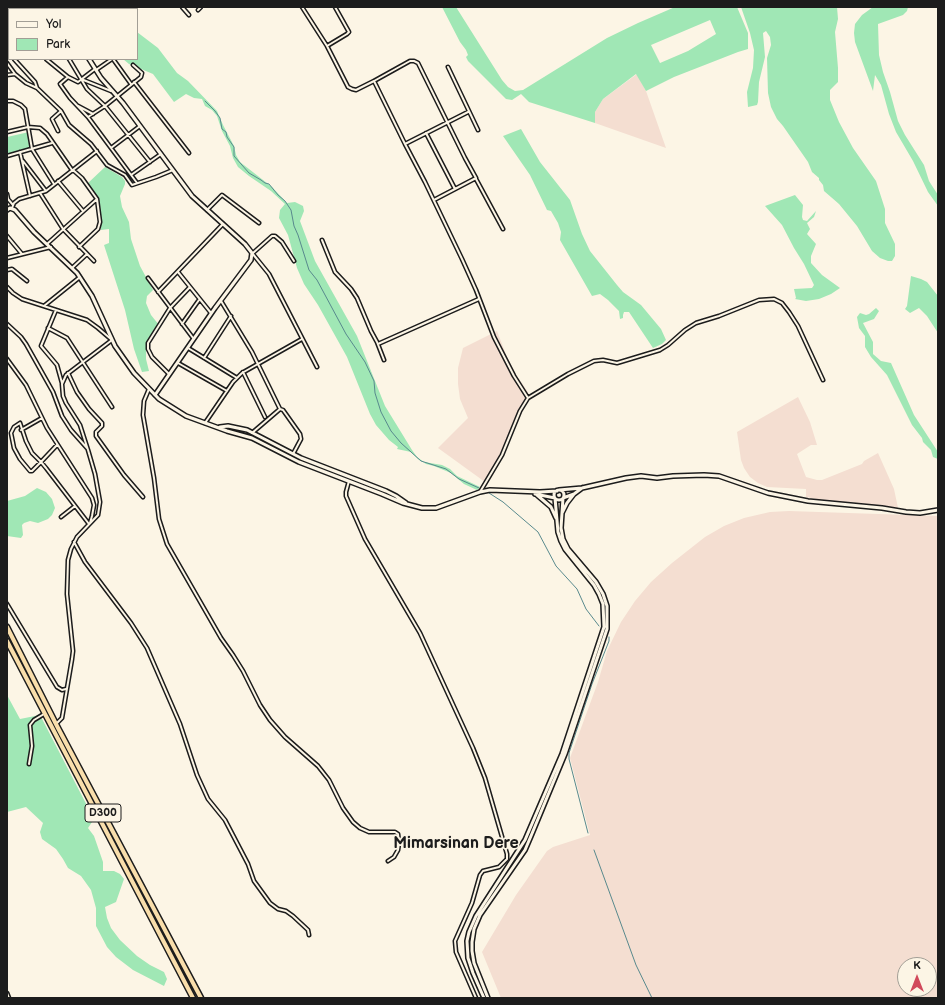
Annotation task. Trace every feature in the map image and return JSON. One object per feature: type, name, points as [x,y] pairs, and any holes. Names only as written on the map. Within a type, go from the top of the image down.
[{"type":"highway","name":"D300","points":[[7,628],[56,724],[201,997]]},
{"type":"highway","name":"D300","points":[[7,641],[44,714],[145,903],[192,998]]},
{"type":"street","points":[[182,7],[189,15]]},
{"type":"street","points":[[198,10],[201,7]]},
{"type":"street","points":[[302,7],[327,46],[350,88],[356,90],[412,60],[416,62],[503,229]]},
{"type":"street","points":[[327,46],[349,32],[335,7]]},
{"type":"street","points":[[15,60],[35,82],[37,88]]},
{"type":"street","points":[[47,60],[68,78],[78,82],[111,60]]},
{"type":"street","points":[[70,60],[87,89],[106,106],[150,162]]},
{"type":"street","points":[[90,60],[111,91],[140,126],[192,196],[250,249],[268,274],[317,367]]},
{"type":"street","points":[[114,60],[131,84]]},
{"type":"street","points":[[7,63],[15,74],[26,83],[37,88],[61,111],[69,125],[91,144],[107,165],[125,175],[132,185],[156,178],[172,170]]},
{"type":"street","points":[[88,117],[106,106],[141,76],[142,74],[133,65]]},
{"type":"street","points":[[448,67],[468,112],[478,130]]},
{"type":"street","points":[[7,75],[15,74]]},
{"type":"street","points":[[68,78],[60,84],[75,104],[88,117],[138,183]]},
{"type":"street","points":[[81,79],[111,91]]},
{"type":"street","points":[[374,81],[462,259],[494,337],[514,376],[528,398]]},
{"type":"street","points":[[134,82],[188,153]]},
{"type":"street","points":[[7,100],[13,101],[24,107],[32,149],[54,184]]},
{"type":"street","points":[[75,104],[93,114]]},
{"type":"street","points":[[58,131],[52,119],[61,111]]},
{"type":"street","points":[[404,144],[468,112]]},
{"type":"street","points":[[111,148],[140,126]]},
{"type":"street","points":[[7,132],[28,127],[40,128],[47,134],[52,144],[72,170],[82,178],[97,199],[100,227],[79,246]]},
{"type":"street","points":[[426,133],[455,189]]},
{"type":"street","points":[[7,156],[52,144]]},
{"type":"street","points":[[7,210],[13,207],[19,199],[46,191],[97,151]]},
{"type":"street","points":[[20,152],[30,196]]},
{"type":"street","points":[[131,175],[161,154]]},
{"type":"street","points":[[23,160],[46,191]]},
{"type":"street","points":[[434,200],[476,178]]},
{"type":"street","points":[[58,181],[83,211]]},
{"type":"street","points":[[40,193],[63,229],[94,261]]},
{"type":"street","points":[[7,194],[8,199],[15,210],[34,232],[80,277],[92,296],[112,340],[134,373],[159,399],[186,416],[205,424],[252,438],[299,462],[403,503],[422,508],[436,508],[480,492],[490,490],[540,492],[558,491],[582,488],[641,476],[657,478],[704,475],[719,476],[768,493],[808,501],[920,513],[938,510]]},
{"type":"street","points":[[207,210],[222,195],[259,223]]},
{"type":"street","points":[[47,244],[97,199]]},
{"type":"street","points":[[158,292],[223,224]]},
{"type":"street","points":[[7,236],[22,254]]},
{"type":"street","points":[[252,253],[272,236],[275,236],[282,242],[294,261]]},
{"type":"street","points":[[322,240],[335,272],[351,289],[357,298],[384,360]]},
{"type":"street","points":[[7,258],[51,247]]},
{"type":"street","points":[[155,395],[210,314],[251,260],[252,253]]},
{"type":"street","points":[[72,268],[87,254]]},
{"type":"street","points":[[7,270],[12,269],[27,281]]},
{"type":"street","points":[[178,272],[210,314]]},
{"type":"street","points":[[44,306],[80,277]]},
{"type":"street","points":[[148,278],[193,338]]},
{"type":"street","points":[[7,287],[22,299],[87,320],[112,340]]},
{"type":"street","points":[[169,374],[152,357],[148,349],[148,343],[170,308],[190,287]]},
{"type":"street","points":[[378,344],[479,299]]},
{"type":"street","points":[[480,492],[502,455],[520,411],[528,398],[568,374],[594,361],[603,360],[617,363],[660,350],[696,323],[719,316],[758,300],[774,299],[782,304],[789,312],[798,326],[822,380]]},
{"type":"street","points":[[182,324],[199,300]]},
{"type":"street","points":[[221,300],[258,363],[280,409],[283,410],[301,435],[301,439],[293,454]]},
{"type":"street","points":[[56,310],[41,346],[57,364],[64,399],[80,425],[88,450],[95,474],[100,502],[98,515],[77,538],[71,549],[67,577],[67,594],[73,651],[62,718],[56,724]]},
{"type":"street","points":[[204,358],[231,316]]},
{"type":"street","points":[[7,324],[26,344],[52,392],[62,416],[71,430],[88,450]]},
{"type":"street","points":[[48,328],[67,338],[112,407]]},
{"type":"street","points":[[205,424],[237,378],[243,372],[302,339]]},
{"type":"street","points":[[62,384],[63,379],[68,373],[112,340]]},
{"type":"street","points":[[187,348],[237,378]]},
{"type":"street","points":[[7,359],[26,385],[57,445],[92,498],[94,505],[89,524]]},
{"type":"street","points":[[177,362],[227,392]]},
{"type":"street","points":[[243,372],[266,417]]},
{"type":"street","points":[[68,373],[77,392],[89,409],[102,423],[102,426],[96,432],[96,436],[124,475],[143,496]]},
{"type":"street","points":[[149,389],[144,402],[143,415],[154,478],[159,519],[167,544],[221,638],[243,671],[260,705],[270,720],[318,766],[329,780],[343,808],[353,822],[360,828],[369,832],[395,832],[398,834],[398,850],[394,857],[388,862]]},
{"type":"street","points":[[252,433],[280,409]]},
{"type":"street","points":[[22,430],[42,418]]},
{"type":"street","points":[[57,445],[41,462],[30,471],[20,459],[14,448],[11,432],[14,427],[20,423],[32,453],[41,462],[89,524]]},
{"type":"street","points":[[218,427],[233,427],[252,433],[293,454],[386,491],[406,503]]},
{"type":"street","points":[[349,481],[346,496],[365,539],[420,633],[473,748],[485,778],[507,854],[507,859],[504,864],[499,867],[483,871],[480,875],[472,903],[455,941],[456,952],[476,998]]},
{"type":"street","points":[[561,517],[567,503],[574,494],[582,488]]},
{"type":"street","points":[[524,491],[559,500],[574,494]]},
{"type":"street","points":[[488,998],[474,963],[472,951],[474,929],[480,916],[524,850],[531,836],[565,754],[607,629],[607,606],[603,594],[596,582],[568,549],[562,534],[561,517],[563,493],[558,491]]},
{"type":"street","points":[[484,998],[468,958],[469,932],[476,916],[525,840],[562,754],[604,627],[603,604],[599,594],[594,585],[565,549],[558,532],[554,494],[558,491]]},
{"type":"street","points":[[535,494],[551,507],[557,521]]},
{"type":"street","points":[[61,517],[75,506]]},
{"type":"street","points":[[74,542],[94,575],[131,623],[147,648],[180,724],[197,775],[208,799],[225,820],[248,864],[254,881],[270,903],[293,916],[308,930],[309,935]]},
{"type":"street","points":[[7,604],[57,687],[62,690],[67,688]]},
{"type":"street","points":[[29,764],[32,746],[30,725],[34,720],[44,714]]},
{"type":"street","points":[[7,993],[9,998]]},
{"type":"shaded area","points":[[637,74],[646,91],[666,148],[595,123],[595,112],[603,99]]},
{"type":"shaded area","points":[[497,331],[507,357],[517,376],[528,392],[529,398],[509,440],[485,482],[438,448],[468,418],[460,399],[458,384],[458,368],[463,348]]},
{"type":"shaded area","points":[[798,397],[810,422],[817,445],[811,445],[797,454],[806,477],[822,480],[862,464],[864,461],[878,453],[894,489],[898,508],[806,497],[806,489],[767,487],[750,477],[741,460],[737,432]]},
{"type":"shaded area","points":[[789,511],[938,516],[938,998],[501,998],[482,952],[516,895],[547,851],[553,847],[590,835],[570,758],[598,682],[607,651],[621,622],[635,601],[651,582],[672,563],[705,537],[724,526],[744,518],[770,512]]},
{"type":"green space","points":[[442,7],[456,7],[502,80],[508,87],[515,91],[523,90],[607,38],[675,7],[737,7],[748,33],[748,49],[674,77],[646,91],[636,74],[603,99],[595,112],[595,123],[529,102],[521,94],[512,100],[506,99],[468,61],[466,57],[468,55],[466,50],[460,42]],"holes":[[[710,20],[716,34],[688,51],[660,63],[651,45]]]},
{"type":"green space","points":[[741,7],[837,7],[838,19],[835,32],[838,82],[830,90],[830,100],[839,122],[853,148],[876,181],[885,209],[885,223],[895,244],[895,256],[892,261],[880,258],[872,251],[857,226],[839,204],[824,191],[823,185],[819,178],[812,172],[808,162],[777,119],[771,107],[768,93],[767,58],[771,45],[770,37],[766,31],[763,33],[765,57],[759,82],[758,102],[757,105],[748,107],[747,92],[753,68],[754,50]]},
{"type":"green space","points":[[873,7],[908,7],[907,11],[903,15],[878,24],[879,55],[898,121],[924,165],[929,181],[938,195],[938,206],[928,192],[913,161],[896,132],[881,85],[875,75],[873,91],[855,42],[855,24],[862,15]]},
{"type":"green space","points":[[138,33],[158,48],[177,73],[188,81],[217,111],[240,162],[272,187],[287,203],[295,202],[303,206],[304,211],[300,221],[315,261],[357,336],[385,406],[417,457],[424,462],[442,465],[450,469],[457,476],[480,487],[477,490],[464,484],[451,473],[426,464],[418,459],[411,452],[397,449],[398,447],[389,440],[376,425],[370,414],[347,357],[318,305],[304,284],[297,268],[288,235],[279,218],[280,210],[285,204],[271,191],[238,167],[217,116],[212,110],[205,106],[202,99],[194,98],[186,94],[174,102],[153,74],[129,64],[124,60],[138,60]]},
{"type":"green space","points":[[521,129],[540,162],[570,200],[582,234],[590,251],[623,292],[641,305],[661,329],[666,340],[662,344],[653,348],[629,312],[624,312],[623,318],[620,319],[619,311],[608,300],[600,294],[592,296],[560,240],[561,232],[558,223],[551,211],[547,210],[530,175],[503,136]]},
{"type":"green space","points":[[29,132],[31,149],[7,156],[7,137]]},
{"type":"green space","points":[[105,167],[122,177],[125,181],[120,196],[122,207],[129,222],[131,239],[140,266],[153,290],[147,296],[146,303],[151,315],[159,325],[146,344],[146,359],[149,371],[142,372],[134,349],[125,310],[104,245],[109,243],[109,229],[101,230],[100,204],[87,184]]},
{"type":"green space","points":[[795,195],[803,205],[803,220],[807,221],[816,211],[814,217],[807,223],[810,229],[807,234],[816,244],[811,256],[811,263],[822,275],[840,288],[819,299],[806,301],[795,299],[794,289],[812,288],[814,285],[782,225],[765,206]]},
{"type":"green space","points":[[911,276],[927,282],[938,296],[938,333],[927,316],[919,308],[910,313],[905,309],[907,306]]},
{"type":"green space","points":[[876,308],[879,311],[874,319],[863,323],[873,342],[873,354],[881,361],[891,363],[914,415],[938,452],[938,459],[933,457],[931,450],[923,442],[922,438],[912,425],[887,375],[871,357],[865,347],[865,336],[859,328],[857,317],[860,313],[866,315],[869,314]]},
{"type":"green space","points":[[37,488],[46,492],[52,499],[55,508],[52,515],[48,519],[38,523],[30,521],[24,523],[22,525],[23,535],[21,538],[7,536],[7,501],[25,496]]},
{"type":"green space","points":[[7,695],[20,719],[40,715],[94,819],[88,828],[94,836],[103,862],[103,871],[114,871],[120,874],[124,879],[116,902],[105,907],[111,928],[120,940],[137,956],[164,972],[167,979],[164,986],[133,970],[116,957],[107,947],[96,926],[96,908],[91,890],[81,876],[68,868],[56,849],[42,839],[40,832],[43,823],[26,807],[7,812]]},
{"type":"waterway","points":[[205,101],[220,118],[222,129],[226,132],[227,137],[234,147],[234,156],[249,173],[269,184],[285,201],[291,210],[294,226],[309,270],[317,280],[346,334],[365,362],[374,381],[375,393],[381,412],[391,431],[401,443],[421,461],[446,469],[459,479],[479,488]]},
{"type":"waterway","points":[[489,493],[503,502],[538,532],[556,566],[577,589],[586,609],[599,626]]},
{"type":"waterway","points":[[588,833],[569,759],[569,753],[592,684],[609,641],[609,637]]},
{"type":"waterway","points":[[594,850],[636,965],[652,998]]},
{"type":"district","name":"Mimarsinan Dere","points":[[456,844]]}]
